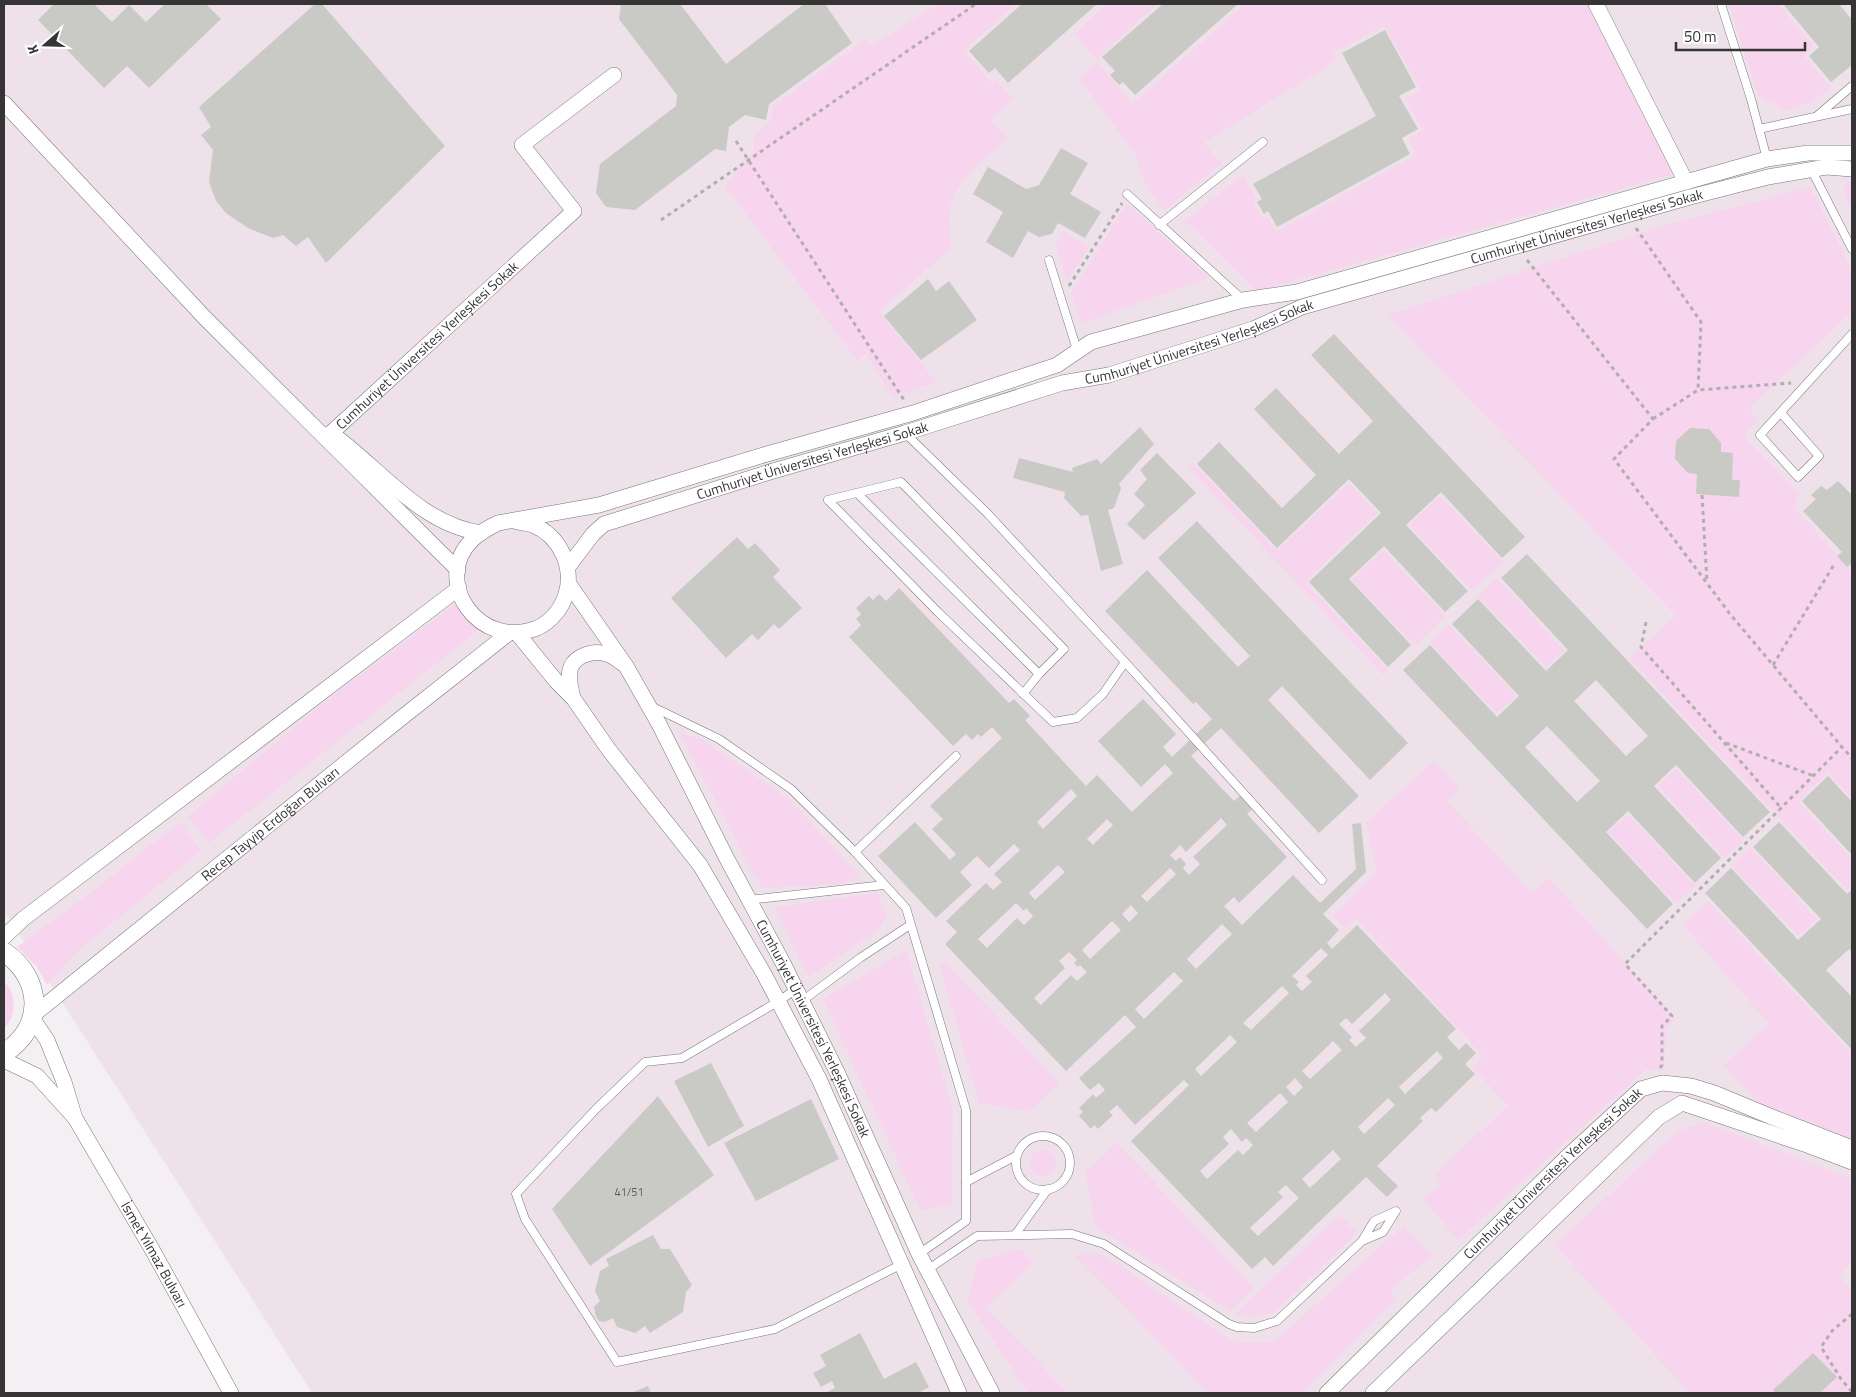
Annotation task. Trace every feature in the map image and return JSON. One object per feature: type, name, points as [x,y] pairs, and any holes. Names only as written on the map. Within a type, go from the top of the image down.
[{"type":"street","name":"Cumhuriyet Üniversitesi Yerleşkesi Sokak","points":[[1596,4],[1686,182]]},
{"type":"street","name":"Cumhuriyet Üniversitesi Yerleşkesi Sokak","points":[[331,433],[574,211],[522,145],[614,75]]},
{"type":"street","name":"Cumhuriyet Üniversitesi Yerleşkesi Sokak","points":[[4,103],[205,318],[458,570]]},
{"type":"street","name":"Cumhuriyet Üniversitesi Yerleşkesi Sokak","points":[[960,1393],[819,1079],[779,1001],[700,865],[609,750],[573,698],[513,633],[492,629],[476,619],[465,605],[459,588],[458,570],[462,554],[471,541],[498,524],[599,505],[767,454],[913,413],[1057,365],[1091,342],[1243,300],[1297,292],[1767,159],[1808,153],[1852,153]]},
{"type":"street","name":"Cumhuriyet Üniversitesi Yerleşkesi Sokak","points":[[568,567],[593,534],[604,524],[773,470],[905,433],[1062,384],[1110,376],[1253,329],[1302,307],[1517,248],[1690,197],[1760,179],[1811,169],[1826,167],[1852,169]]},
{"type":"street","name":"Cumhuriyet Üniversitesi Yerleşkesi Sokak","points":[[293,406],[351,447],[379,474],[434,516],[452,526],[481,533]]},
{"type":"street","points":[[513,633],[526,632],[542,626],[555,615],[564,601],[569,584],[568,567],[562,549],[549,535],[533,525],[514,521]]},
{"type":"street","name":"Cumhuriyet Üniversitesi Yerleşkesi Sokak","points":[[569,584],[626,666],[649,705],[748,900],[799,995],[837,1072],[919,1254],[992,1393]]},
{"type":"street","points":[[4,937],[23,920],[459,588]]},
{"type":"street","name":"Recep Tayyip Erdoğan Bulvarı","points":[[32,1017],[400,718],[513,633]]},
{"type":"street","name":"Cumhuriyet Üniversitesi Yerleşkesi Sokak","points":[[573,698],[569,678],[571,667],[579,658],[591,653],[606,654],[626,666]]},
{"type":"street","points":[[4,952],[16,960],[27,974],[34,993],[32,1017],[27,1032],[14,1047],[4,1053]]},
{"type":"street","name":"İsmet Yılmaz Bulvarı","points":[[32,1017],[47,1040],[64,1082],[75,1118]]},
{"type":"street","name":"İsmet Yılmaz Bulvarı","points":[[4,1060],[37,1076],[75,1118],[153,1252],[231,1393]]},
{"type":"street","name":"Cumhuriyet Üniversitesi Yerleşkesi Sokak","points":[[1327,1393],[1566,1158],[1641,1089],[1662,1083],[1691,1086],[1714,1093],[1772,1118],[1852,1148]]},
{"type":"street","points":[[1373,1393],[1659,1117],[1682,1103],[1852,1162]]},
{"type":"lane","points":[[1721,4],[1767,159]]},
{"type":"lane","points":[[1816,117],[1852,86]]},
{"type":"lane","points":[[1759,129],[1852,110]]},
{"type":"lane","points":[[1159,225],[1263,142]]},
{"type":"lane","points":[[1811,169],[1852,249]]},
{"type":"lane","points":[[1127,194],[1243,300]]},
{"type":"lane","points":[[1049,260],[1077,350]]},
{"type":"lane","points":[[1781,413],[1819,456],[1798,477],[1760,435],[1852,334]]},
{"type":"lane","points":[[905,433],[988,514],[1322,880]]},
{"type":"lane","points":[[1023,694],[1039,674],[1064,649],[901,482],[828,500],[938,612],[1023,694],[1053,722],[1078,718],[1104,694],[1125,662]]},
{"type":"lane","points":[[857,493],[1039,674]]},
{"type":"lane","points":[[649,705],[719,739],[791,789],[856,852],[906,908],[966,1110],[966,1221],[919,1254]]},
{"type":"lane","points":[[856,852],[956,756]]},
{"type":"lane","points":[[748,900],[884,884]]},
{"type":"lane","points":[[902,1264],[775,1329],[617,1362],[525,1219],[516,1194],[596,1110],[646,1062],[682,1058],[779,1001],[799,995],[910,925]]},
{"type":"lane","points":[[1015,1235],[1048,1190],[1061,1183],[1066,1176],[1070,1162],[1065,1147],[1053,1138],[1038,1136],[1024,1143],[1016,1156],[1015,1164],[1020,1178],[1032,1188],[1048,1190]]},
{"type":"lane","points":[[966,1182],[1016,1156]]},
{"type":"lane","points":[[927,1270],[977,1236],[1072,1234],[1104,1244],[1229,1324],[1245,1328],[1263,1327],[1277,1321],[1362,1241],[1374,1221],[1396,1211],[1383,1232],[1362,1241]]},
{"type":"path","points":[[661,220],[976,4]]},
{"type":"path","points":[[736,141],[913,413]]},
{"type":"path","points":[[1061,299],[1127,194]]},
{"type":"path","points":[[1627,216],[1701,322],[1698,390]]},
{"type":"path","points":[[1517,248],[1653,419]]},
{"type":"path","points":[[1809,381],[1698,390],[1653,419],[1614,459],[1707,583],[1852,758]]},
{"type":"path","points":[[1702,495],[1707,583]]},
{"type":"path","points":[[1773,665],[1835,563]]},
{"type":"path","points":[[1646,622],[1641,647],[1782,809]]},
{"type":"path","points":[[1724,743],[1814,776]]},
{"type":"path","points":[[1652,1086],[1662,1065],[1662,1026],[1672,1016],[1625,964],[1842,748]]},
{"type":"path","points":[[1852,1314],[1832,1330],[1822,1347],[1841,1379],[1852,1392]]},
{"type":"shaded area","points":[[4,4],[1852,4],[1852,1393],[312,1393],[4,911]]},
{"type":"shaded area","points":[[939,4],[1016,4],[964,50],[991,83],[996,80],[1013,98],[991,121],[1008,138],[973,169],[958,188],[953,198],[949,218],[951,248],[879,311],[936,382],[893,397],[866,354],[857,360],[725,186],[754,150],[755,135],[770,122],[774,105],[866,39],[873,45]]},
{"type":"shaded area","points":[[1107,4],[1157,4],[1096,59],[1074,34]]},
{"type":"shaded area","points":[[1245,4],[1587,4],[1675,174],[1257,291],[1185,221],[1243,175],[1257,199],[1253,201],[1263,219],[1267,216],[1276,232],[1416,155],[1409,139],[1423,130],[1405,99],[1421,90],[1384,25],[1333,53],[1337,60],[1204,143],[1222,163],[1165,210],[1147,186],[1138,165],[1137,157],[1080,79],[1098,62],[1132,104]]},
{"type":"shaded area","points":[[1729,4],[1778,4],[1814,47],[1804,56],[1831,88],[1811,102],[1787,111],[1758,96]]},
{"type":"shaded area","points":[[1852,181],[1852,207],[1847,204],[1844,189],[1846,182]]},
{"type":"shaded area","points":[[1810,187],[1852,270],[1852,312],[1749,408],[1758,421],[1743,435],[1798,493],[1795,508],[1852,572],[1852,799],[1828,773],[1798,801],[1852,859],[1852,885],[1847,890],[1629,658],[1676,616],[1388,315],[1655,228]]},
{"type":"shaded area","points":[[1127,204],[1209,278],[1082,323],[1071,293]]},
{"type":"shaded area","points":[[1063,231],[1089,247],[1067,281],[1056,244]]},
{"type":"shaded area","points":[[1193,463],[1277,551],[1349,483],[1377,513],[1305,582],[1388,670],[1383,675],[1189,468]]},
{"type":"shaded area","points":[[1440,496],[1503,562],[1472,591],[1409,525]]},
{"type":"shaded area","points":[[1383,550],[1445,616],[1415,645],[1352,580]]},
{"type":"shaded area","points":[[1497,578],[1564,650],[1546,667],[1478,596]]},
{"type":"shaded area","points":[[459,601],[481,628],[209,843],[188,816],[323,703]]},
{"type":"shaded area","points":[[1448,624],[1516,696],[1497,713],[1430,642]]},
{"type":"shaded area","points":[[679,732],[703,740],[789,799],[860,876],[841,884],[762,888]]},
{"type":"shaded area","points":[[1434,761],[1460,789],[1447,801],[1532,893],[1549,878],[1675,1019],[1666,1028],[1664,1069],[1645,1070],[1458,1240],[1423,1199],[1442,1183],[1435,1174],[1508,1106],[1472,1067],[1483,1056],[1356,918],[1346,928],[1333,916],[1377,871],[1366,822]]},
{"type":"shaded area","points":[[1676,769],[1744,841],[1725,858],[1658,786]]},
{"type":"shaded area","points":[[1628,815],[1695,886],[1676,904],[1609,832]]},
{"type":"shaded area","points":[[180,822],[201,851],[80,949],[47,985],[37,967],[17,947],[88,895]]},
{"type":"shaded area","points":[[1750,847],[1817,919],[1799,936],[1731,865]]},
{"type":"shaded area","points":[[878,893],[886,916],[879,929],[809,977],[775,907]]},
{"type":"shaded area","points":[[1708,901],[1852,1054],[1852,1139],[1758,1103],[1724,1065],[1769,1024],[1683,925]]},
{"type":"shaded area","points":[[906,951],[953,1110],[952,1204],[921,1211],[823,999]]},
{"type":"shaded area","points":[[945,962],[1059,1083],[1029,1112],[979,1103],[940,966]]},
{"type":"shaded area","points":[[4,981],[11,992],[14,1005],[11,1018],[4,1029]]},
{"type":"shaded area","points":[[1704,1122],[1852,1179],[1852,1261],[1839,1275],[1852,1290],[1852,1393],[1686,1393],[1686,1389],[1555,1245],[1678,1131]]},
{"type":"shaded area","points":[[1117,1143],[1254,1288],[1230,1311],[1095,1226],[1086,1173]]},
{"type":"shaded area","points":[[1043,1150],[1052,1154],[1056,1163],[1052,1172],[1043,1176],[1034,1172],[1030,1163],[1034,1154]]},
{"type":"shaded area","points":[[1339,1215],[1357,1233],[1273,1313],[1248,1317],[1235,1314]]},
{"type":"shaded area","points":[[1403,1226],[1432,1256],[1390,1290],[1397,1299],[1302,1393],[1208,1393],[1075,1255],[1103,1255],[1230,1339],[1264,1342],[1276,1340]]},
{"type":"shaded area","points":[[1021,1249],[1033,1262],[986,1308],[1068,1393],[1028,1393],[967,1300],[978,1260]]},
{"type":"building","points":[[54,4],[94,4],[112,22],[129,5],[146,22],[165,4],[206,4],[221,19],[149,88],[127,66],[104,88],[38,20]]},
{"type":"building","points":[[315,4],[322,4],[445,146],[326,263],[308,237],[296,246],[283,235],[273,238],[248,228],[226,213],[216,201],[209,182],[213,150],[201,135],[211,127],[199,107]]},
{"type":"building","points":[[621,4],[680,4],[726,64],[804,4],[825,4],[852,43],[769,104],[766,120],[745,115],[729,127],[726,151],[715,149],[635,210],[606,207],[596,193],[600,164],[676,106],[677,95],[619,19]]},
{"type":"building","points":[[1022,4],[1097,4],[1008,83],[995,68],[989,73],[969,51]]},
{"type":"building","points":[[1163,4],[1238,4],[1135,95],[1123,82],[1119,85],[1110,75],[1115,71],[1102,57]]},
{"type":"building","points":[[1783,4],[1839,4],[1852,20],[1852,65],[1831,82],[1809,56],[1819,47]]},
{"type":"building","points":[[1385,30],[1416,87],[1399,96],[1418,129],[1402,138],[1410,154],[1277,227],[1268,211],[1264,214],[1257,202],[1262,199],[1253,184],[1376,116],[1342,53]]},
{"type":"building","points":[[1061,148],[1088,163],[1070,194],[1101,212],[1085,238],[1058,223],[1052,234],[1039,237],[1028,231],[1013,258],[986,242],[1003,212],[973,194],[988,167],[1026,189],[1039,185]]},
{"type":"building","points":[[928,279],[936,291],[949,281],[977,320],[921,360],[884,316]]},
{"type":"building","points":[[1334,334],[1525,537],[1502,558],[1441,492],[1406,525],[1468,591],[1445,612],[1384,546],[1349,579],[1411,645],[1388,667],[1309,582],[1381,513],[1349,479],[1277,548],[1197,464],[1219,442],[1282,508],[1316,475],[1254,409],[1276,388],[1339,454],[1373,421],[1311,355]]},
{"type":"building","points":[[1140,427],[1154,444],[1119,484],[1121,488],[1114,508],[1108,510],[1123,564],[1101,571],[1088,515],[1081,516],[1064,498],[1065,492],[1013,478],[1019,458],[1073,472],[1072,468],[1097,459],[1101,464]]},
{"type":"building","points":[[1690,428],[1709,429],[1721,443],[1721,452],[1733,453],[1732,480],[1740,480],[1739,497],[1696,494],[1697,474],[1688,473],[1675,459],[1676,441]]},
{"type":"building","points":[[1157,453],[1196,493],[1144,540],[1127,524],[1145,505],[1134,494],[1147,479],[1140,470]]},
{"type":"building","points":[[1838,481],[1852,495],[1852,565],[1847,567],[1837,556],[1842,552],[1803,511],[1816,499],[1811,495],[1821,486],[1827,490]]},
{"type":"building","points":[[1197,521],[1408,743],[1370,780],[1282,686],[1268,700],[1359,796],[1319,833],[1221,728],[1191,756],[1234,801],[1240,796],[1252,809],[1247,814],[1287,857],[1239,903],[1234,897],[1224,906],[1242,925],[1293,875],[1320,903],[1356,869],[1352,824],[1361,823],[1366,872],[1323,914],[1339,930],[1327,943],[1332,949],[1357,925],[1456,1029],[1447,1037],[1459,1050],[1466,1043],[1476,1053],[1465,1064],[1475,1074],[1436,1112],[1431,1108],[1420,1118],[1423,1121],[1377,1166],[1398,1186],[1387,1197],[1366,1177],[1273,1266],[1265,1257],[1252,1269],[1131,1141],[1189,1085],[1184,1080],[1135,1125],[1117,1105],[1109,1112],[1113,1115],[1098,1129],[1094,1125],[1091,1129],[1079,1116],[1083,1112],[1079,1108],[1093,1094],[1096,1098],[1105,1090],[1099,1083],[1090,1090],[1079,1078],[1136,1027],[1125,1015],[1066,1071],[945,944],[957,932],[946,921],[986,883],[993,890],[1002,882],[994,874],[1020,850],[1014,844],[989,868],[977,856],[960,872],[972,885],[936,918],[878,856],[915,822],[950,860],[956,854],[932,829],[943,819],[930,806],[1002,738],[992,727],[981,737],[978,734],[972,740],[966,734],[953,746],[849,637],[861,625],[856,619],[861,614],[856,608],[869,596],[873,600],[879,594],[886,601],[899,588],[1009,703],[1014,699],[1030,716],[1025,720],[1086,786],[1097,775],[1132,812],[1173,773],[1165,764],[1141,787],[1098,741],[1143,699],[1176,734],[1163,747],[1172,757],[1212,719],[1196,702],[1193,704],[1105,611],[1147,570],[1238,667],[1250,656],[1158,558]],"holes":[[[1071,789],[1077,796],[1043,829],[1037,822]],[[1221,818],[1227,825],[1193,857],[1200,864],[1189,875],[1183,868],[1186,864],[1180,857],[1176,861],[1170,855],[1180,845],[1186,852]],[[1107,819],[1113,825],[1093,845],[1087,839]],[[1058,865],[1065,872],[1035,900],[1029,893]],[[1170,868],[1176,874],[1147,902],[1141,896]],[[1016,903],[1024,911],[1026,908],[1033,916],[1024,925],[1017,918],[987,948],[978,939]],[[1131,905],[1138,913],[1129,922],[1122,914]],[[1112,921],[1121,930],[1090,959],[1082,950]],[[1222,924],[1232,934],[1196,969],[1187,959]],[[1321,948],[1328,955],[1306,976],[1312,982],[1302,991],[1296,985],[1299,982],[1292,976]],[[1069,952],[1077,960],[1074,963],[1078,967],[1080,965],[1087,972],[1077,981],[1071,975],[1041,1005],[1034,998],[1065,968],[1059,961]],[[1174,972],[1183,981],[1144,1019],[1135,1009]],[[1282,986],[1289,993],[1251,1030],[1243,1023]],[[1385,993],[1391,1000],[1359,1031],[1366,1038],[1356,1047],[1349,1040],[1352,1037],[1339,1024],[1346,1018],[1352,1024]],[[1230,1035],[1237,1042],[1201,1076],[1195,1069]],[[1333,1041],[1342,1050],[1310,1079],[1302,1071]],[[1437,1051],[1443,1058],[1405,1094],[1399,1087]],[[1295,1078],[1303,1087],[1294,1096],[1286,1087]],[[1280,1093],[1288,1102],[1256,1132],[1247,1123]],[[1388,1098],[1395,1105],[1364,1134],[1358,1127]],[[1231,1129],[1242,1142],[1246,1138],[1253,1145],[1243,1155],[1238,1150],[1207,1179],[1200,1171],[1229,1144],[1223,1137]],[[1333,1150],[1341,1159],[1310,1188],[1302,1179]],[[1286,1185],[1299,1198],[1258,1236],[1250,1228],[1283,1197],[1278,1192]]]},
{"type":"building","points":[[737,537],[748,549],[755,543],[780,570],[773,577],[802,608],[779,629],[774,624],[758,640],[752,634],[726,658],[671,598]]},
{"type":"building","points":[[1527,554],[1770,812],[1743,837],[1676,765],[1654,786],[1721,858],[1695,883],[1628,811],[1606,832],[1673,904],[1647,929],[1403,670],[1430,645],[1497,717],[1519,696],[1452,624],[1478,599],[1546,671],[1568,650],[1501,578]],"holes":[[[1596,680],[1648,736],[1626,756],[1574,701]],[[1547,726],[1600,781],[1577,802],[1525,747]]]},
{"type":"building","points":[[1828,776],[1852,802],[1852,855],[1802,801]]},
{"type":"building","points":[[1779,822],[1847,894],[1852,889],[1852,952],[1849,949],[1826,970],[1852,997],[1852,1050],[1705,893],[1731,868],[1798,940],[1821,919],[1753,847]]},
{"type":"building","points":[[711,1063],[744,1126],[708,1147],[674,1081]]},
{"type":"building","points":[[658,1096],[714,1175],[590,1266],[552,1209]]},
{"type":"building","points":[[811,1099],[839,1159],[756,1201],[724,1143]]},
{"type":"building","points":[[653,1235],[661,1249],[670,1249],[692,1285],[686,1292],[683,1312],[650,1333],[645,1326],[635,1333],[617,1327],[613,1318],[605,1322],[599,1321],[594,1307],[600,1301],[595,1291],[600,1271],[609,1266],[606,1259]]},
{"type":"building","points":[[860,1333],[884,1379],[916,1362],[929,1387],[918,1393],[825,1393],[835,1388],[832,1381],[821,1387],[813,1373],[826,1366],[820,1355]]},
{"type":"building","points":[[1813,1353],[1837,1377],[1820,1393],[1776,1393],[1773,1390]]},
{"type":"building","points":[[648,1386],[651,1393],[631,1393]]}]
